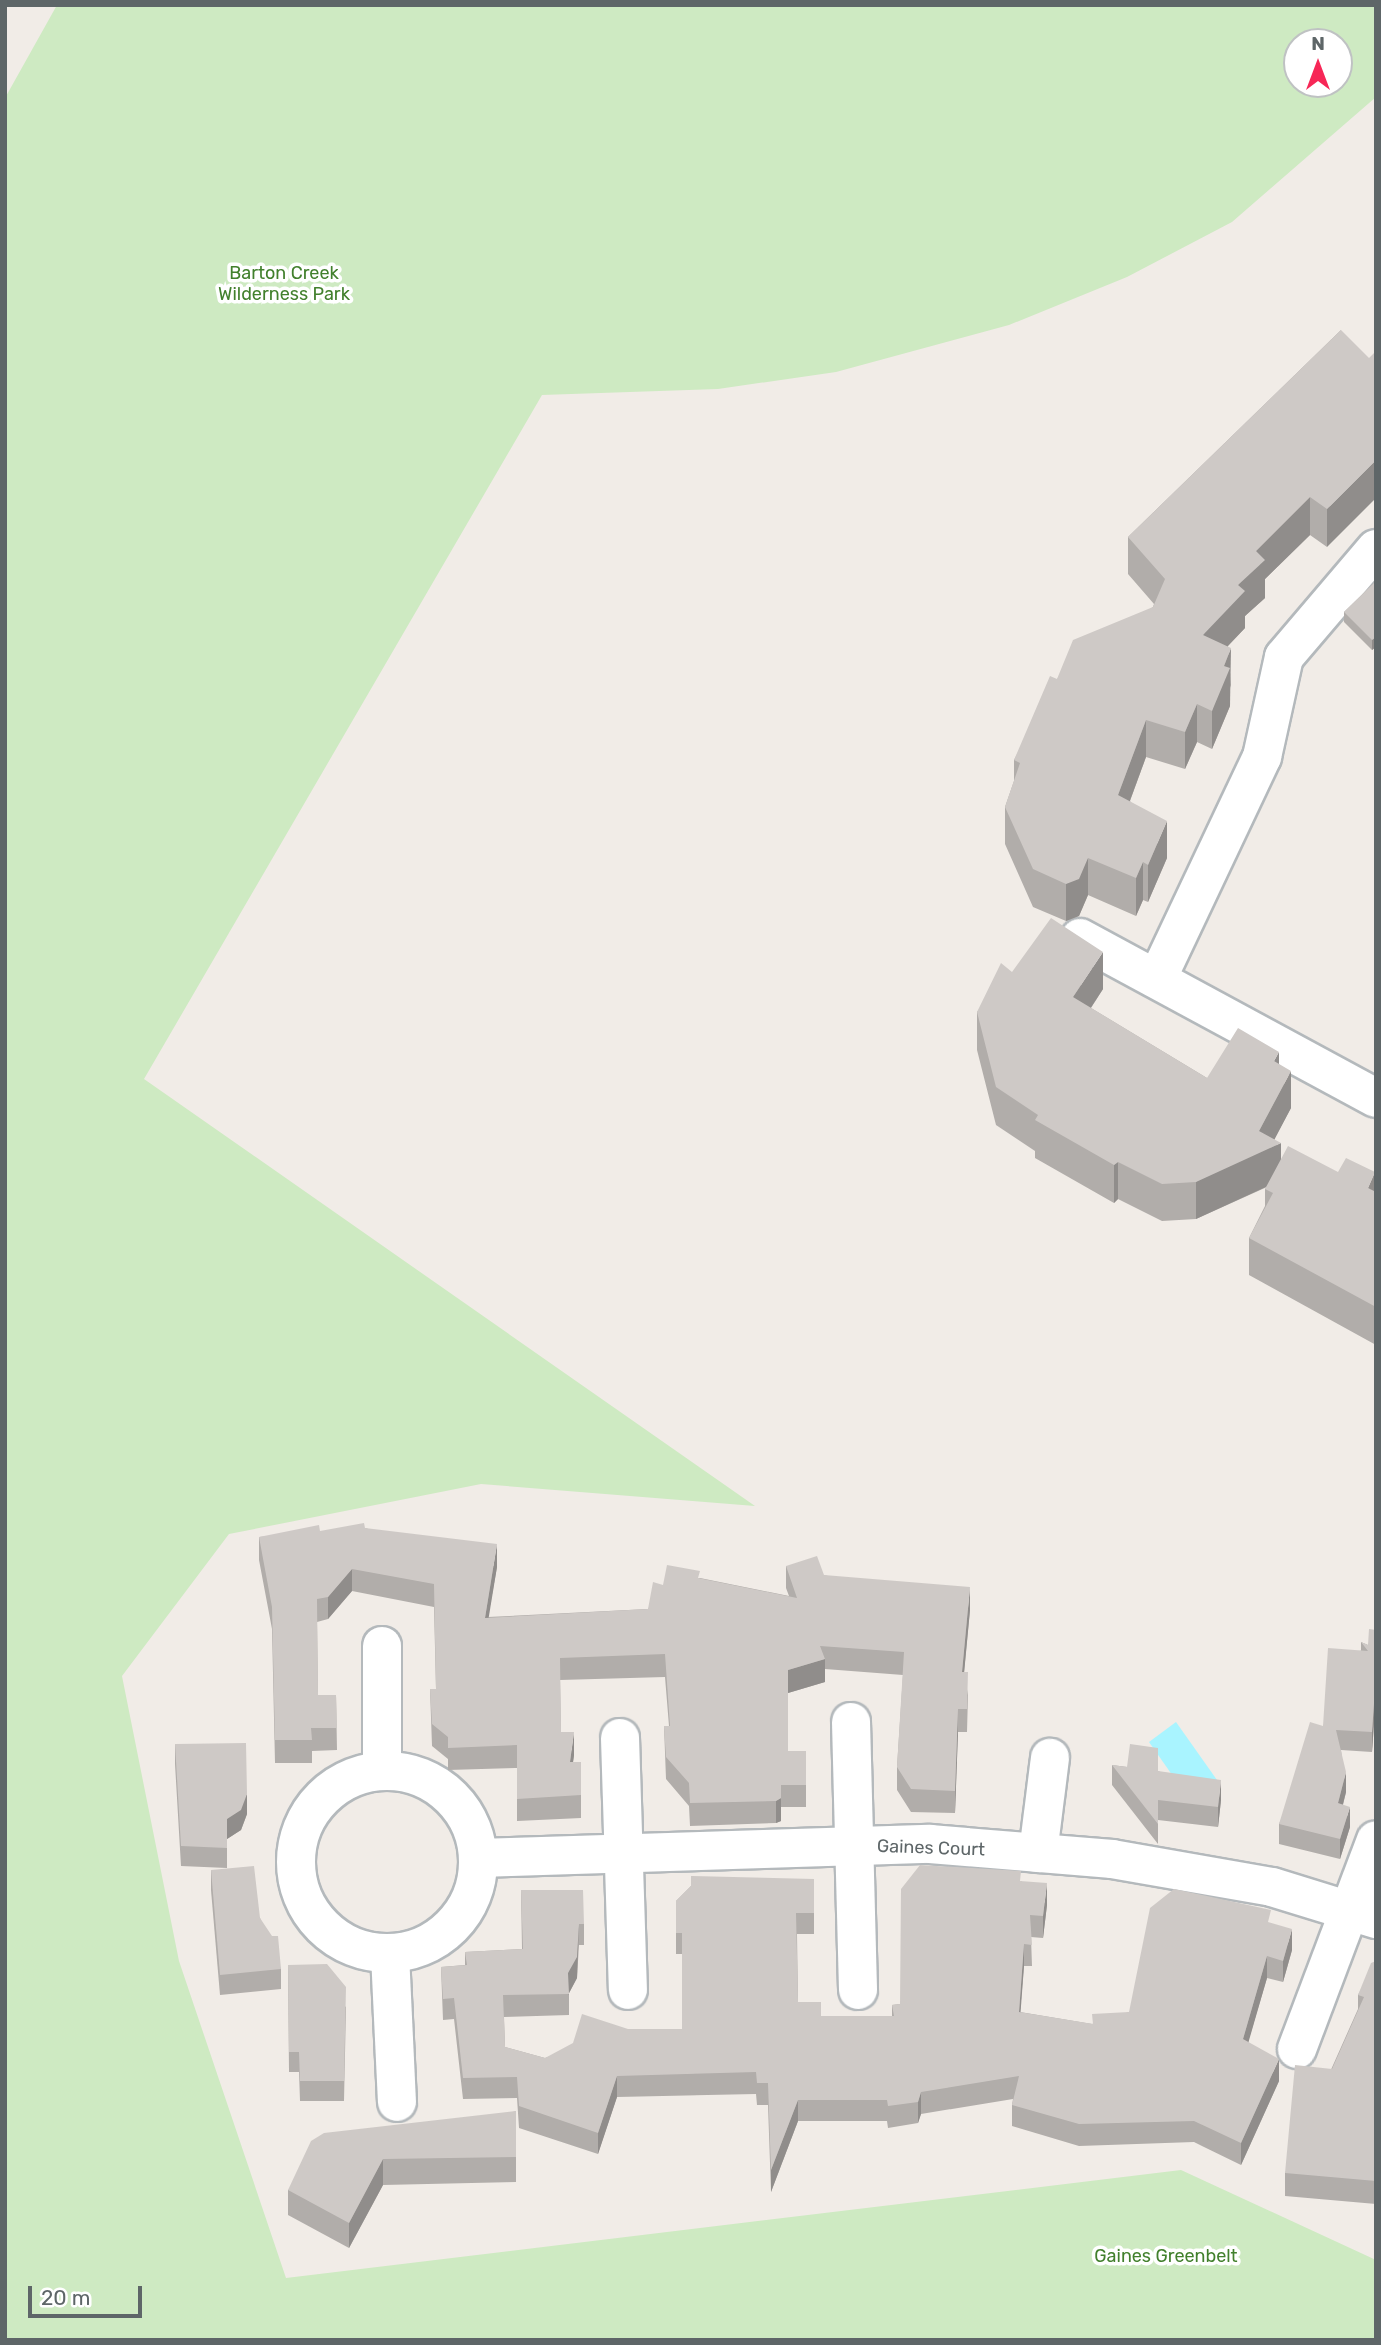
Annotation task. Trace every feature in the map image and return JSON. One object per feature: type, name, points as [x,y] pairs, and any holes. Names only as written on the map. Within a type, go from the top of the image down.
[{"type":"street","points":[[1157,979],[1262,757],[1284,657],[1376,549]]},
{"type":"street","points":[[1080,938],[1376,1098]]},
{"type":"street","points":[[382,1646],[382,1770]]},
{"type":"street","points":[[851,1722],[858,1990]]},
{"type":"street","points":[[620,1738],[628,1990]]},
{"type":"street","points":[[1038,1853],[1051,1758]]},
{"type":"street","points":[[382,1770],[411,1773],[437,1785],[459,1804],[473,1830],[479,1858],[476,1886],[464,1913],[451,1927],[419,1948],[390,1954],[359,1950],[330,1935],[309,1912],[297,1882],[295,1851],[304,1820],[324,1795],[351,1778],[382,1770]]},
{"type":"street","points":[[1297,2049],[1362,1915],[1376,1840]]},
{"type":"street","name":"Gaines Court","points":[[479,1858],[930,1844],[1112,1859],[1272,1887],[1362,1915]]},
{"type":"street","points":[[390,1954],[397,2102]]},
{"type":"green space","name":"Barton Creek Wilderness Park","points":[[57,5],[1376,5],[1376,97],[1232,222],[1127,277],[1009,325],[836,372],[718,389],[542,395],[144,1079],[755,1506],[481,1484],[229,1534],[122,1676],[179,1961],[286,2278],[1181,2170],[1376,2260],[1376,2340],[5,2340],[5,98]]},
{"type":"water","points":[[1176,1722],[1217,1780],[1189,1799],[1149,1742]]},
{"type":"building","points":[[1341,330],[1369,358],[1376,351],[1376,460],[1327,509],[1310,497],[1256,551],[1265,560],[1238,585],[1245,591],[1203,635],[1231,648],[1224,666],[1230,668],[1212,711],[1197,704],[1185,732],[1146,720],[1118,795],[1167,821],[1148,865],[1143,862],[1136,878],[1088,858],[1079,879],[1066,884],[1033,869],[1005,807],[1020,763],[1014,760],[1050,676],[1057,679],[1073,640],[1153,607],[1165,579],[1128,537]]},
{"type":"building","points":[[1376,581],[1376,637],[1372,640],[1344,612]]},
{"type":"building","points":[[1051,918],[1103,952],[1073,997],[1207,1078],[1238,1028],[1279,1052],[1274,1061],[1291,1071],[1259,1131],[1281,1143],[1196,1182],[1162,1184],[1118,1162],[1114,1165],[1035,1120],[1038,1115],[996,1087],[977,1012],[1001,963],[1012,972]]},
{"type":"building","points":[[1288,1146],[1338,1172],[1346,1158],[1375,1172],[1368,1188],[1376,1192],[1376,1307],[1249,1238],[1273,1193],[1265,1189]]},
{"type":"building","points":[[364,1523],[365,1528],[497,1544],[485,1618],[648,1609],[653,1582],[663,1585],[667,1565],[700,1571],[698,1578],[797,1598],[786,1566],[817,1556],[824,1575],[970,1587],[962,1672],[968,1672],[967,1709],[958,1709],[955,1791],[911,1789],[897,1767],[904,1652],[820,1646],[825,1659],[788,1670],[788,1751],[806,1751],[806,1785],[781,1785],[781,1798],[776,1801],[690,1803],[689,1783],[666,1757],[664,1726],[670,1726],[665,1654],[560,1658],[561,1732],[574,1732],[570,1762],[581,1762],[581,1795],[517,1799],[517,1745],[448,1748],[448,1737],[432,1724],[430,1689],[436,1689],[434,1584],[352,1569],[328,1597],[317,1599],[318,1695],[336,1695],[337,1728],[311,1728],[312,1740],[275,1740],[272,1607],[259,1537],[319,1525],[320,1531]]},
{"type":"building","points":[[1369,1629],[1376,1630],[1376,1704],[1374,1703],[1372,1732],[1336,1730],[1346,1772],[1338,1803],[1350,1807],[1340,1839],[1279,1824],[1310,1722],[1323,1726],[1328,1648],[1368,1651],[1361,1642],[1368,1645]]},
{"type":"building","points":[[246,1743],[247,1794],[241,1810],[227,1819],[227,1848],[181,1846],[175,1744]]},
{"type":"building","points":[[1130,1744],[1158,1748],[1158,1771],[1221,1780],[1218,1807],[1158,1800],[1158,1824],[1112,1765],[1127,1767]]},
{"type":"building","points":[[920,1865],[1021,1871],[1020,1881],[1047,1883],[1043,1916],[1030,1915],[1032,1945],[1024,1944],[1019,2012],[1093,2024],[1092,2014],[1129,2012],[1150,1908],[1174,1889],[1271,1910],[1268,1922],[1292,1929],[1283,1961],[1267,1956],[1243,2039],[1279,2059],[1241,2143],[1194,2121],[1079,2124],[1012,2105],[1019,2076],[921,2092],[918,2102],[888,2106],[887,2100],[798,2100],[771,2170],[768,2083],[757,2083],[756,2072],[617,2076],[598,2133],[519,2106],[517,2077],[463,2078],[454,1998],[443,1999],[441,1967],[467,1965],[465,1952],[523,1949],[521,1890],[583,1890],[584,1924],[579,1924],[577,1957],[568,1973],[569,1994],[503,1995],[505,2047],[545,2058],[573,2043],[582,2014],[628,2029],[682,2029],[682,1933],[676,1933],[676,1901],[691,1886],[691,1876],[814,1879],[814,1913],[796,1913],[798,2002],[821,2002],[821,2016],[894,2016],[892,2005],[900,2004],[901,1889]]},
{"type":"building","points":[[254,1866],[260,1918],[272,1936],[278,1936],[281,1969],[220,1975],[211,1870]]},
{"type":"building","points":[[1376,1961],[1376,2181],[1285,2173],[1295,2065],[1332,2069],[1364,1997],[1358,1995],[1371,1963]]},
{"type":"building","points":[[327,1964],[346,1987],[344,2081],[300,2081],[299,2052],[289,2052],[288,1965]]},
{"type":"building","points":[[516,2111],[516,2157],[383,2159],[349,2223],[288,2190],[311,2141],[324,2133]]},
{"type":"park label","name":"Gaines Greenbelt","points":[[1166,2256]]}]
